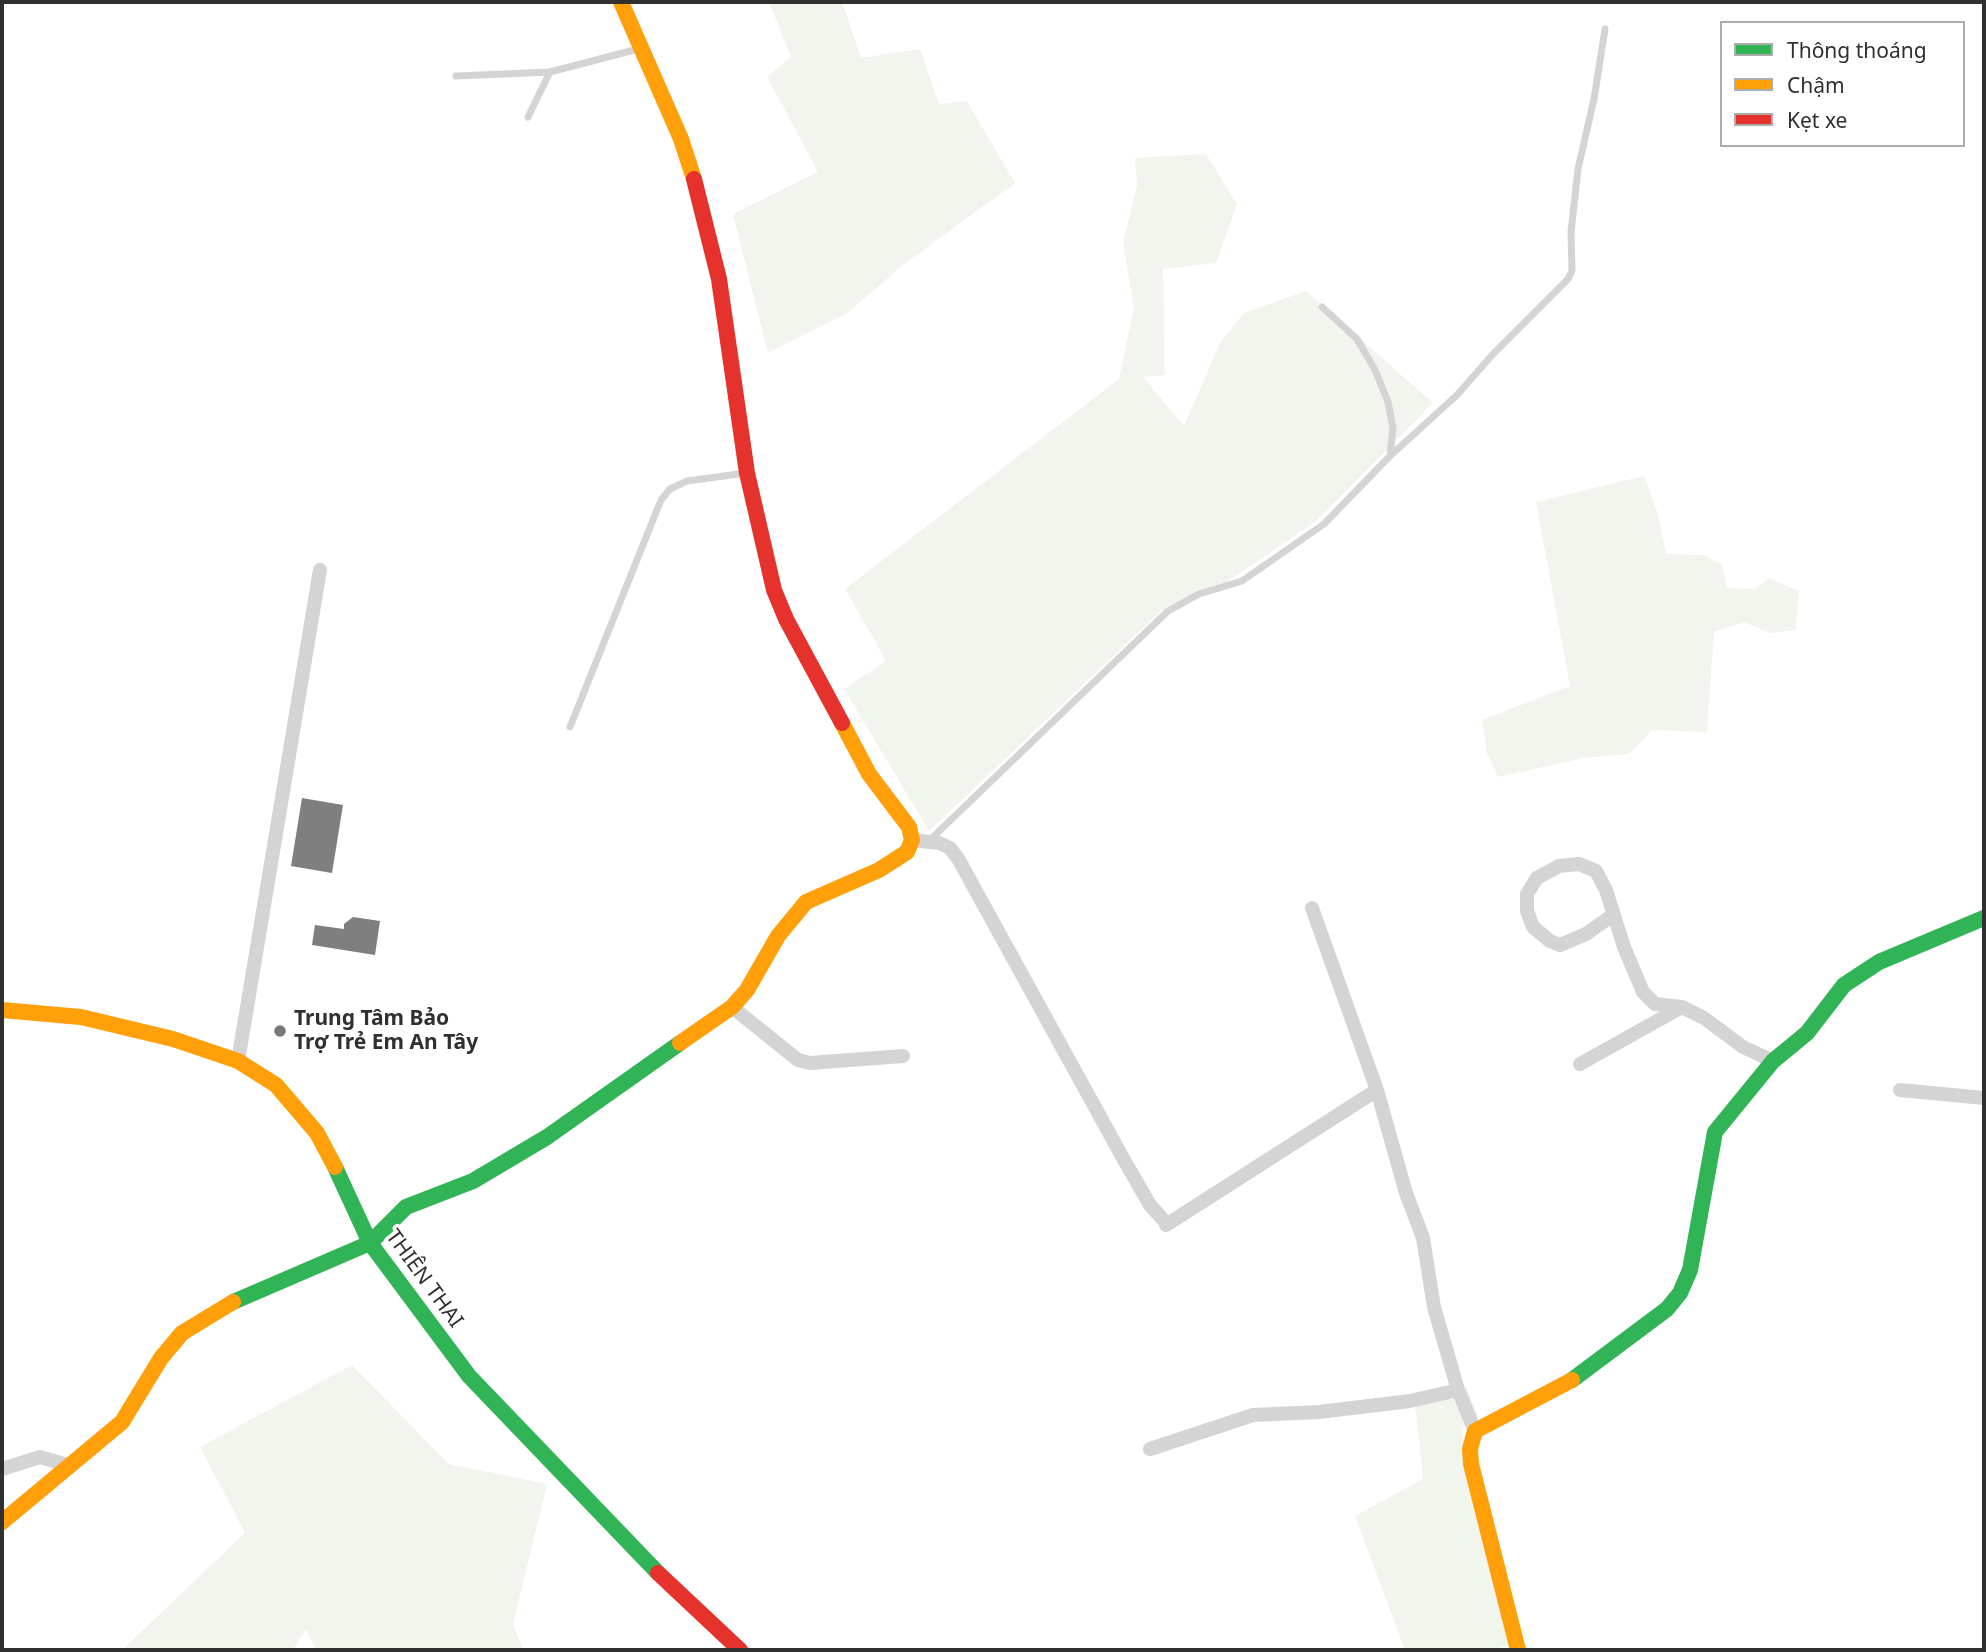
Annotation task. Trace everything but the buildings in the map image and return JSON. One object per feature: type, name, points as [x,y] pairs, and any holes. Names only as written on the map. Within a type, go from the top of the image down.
[{"type":"street","points":[[621,2],[681,139],[709,229],[747,473],[771,580],[786,619],[869,774],[920,840],[950,848],[959,860],[1150,1205],[1167,1225],[1377,1090]]},
{"type":"street","points":[[238,1061],[320,570]]},
{"type":"street","points":[[2,1522],[122,1422],[161,1358],[182,1333],[217,1309],[370,1242],[406,1207],[473,1181],[510,1160],[732,1007],[747,990],[778,936],[806,902],[879,870],[920,840]]},
{"type":"street","points":[[1612,915],[1586,934],[1560,945],[1550,941],[1533,927],[1527,911],[1527,894],[1537,878],[1559,866],[1589,867],[1602,880],[1612,915],[1643,992],[1655,1004],[1682,1007],[1704,1018],[1743,1047],[1773,1061]]},
{"type":"street","points":[[1312,908],[1377,1090],[1406,1193],[1423,1238],[1434,1307],[1458,1390],[1475,1431],[1470,1449],[1471,1464],[1518,1650]]},
{"type":"street","points":[[1475,1431],[1562,1387],[1667,1310],[1680,1293],[1690,1270],[1715,1132],[1773,1061],[1807,1033],[1843,985],[1879,962],[1984,918]]},
{"type":"street","points":[[732,1007],[798,1060],[810,1063],[903,1056]]},
{"type":"street","points":[[1580,1064],[1682,1007]]},
{"type":"street","name":"THIÊN THAI","points":[[2,1010],[81,1017],[173,1039],[238,1061],[276,1085],[317,1133],[370,1242],[469,1376],[651,1566],[740,1650]]},
{"type":"street","points":[[1900,1090],[1984,1098]]},
{"type":"street","points":[[1150,1449],[1254,1415],[1320,1412],[1410,1401],[1458,1390]]},
{"type":"street","points":[[2,1469],[40,1457],[71,1466]]},
{"type":"lane","points":[[920,840],[936,836],[1168,611],[1199,594],[1242,581],[1324,524],[1390,456],[1457,395],[1494,353],[1568,279],[1572,271],[1571,232],[1578,169],[1594,99],[1605,29]]},
{"type":"lane","points":[[456,76],[550,72],[642,48]]},
{"type":"lane","points":[[528,117],[550,72]]},
{"type":"lane","points":[[1322,307],[1357,338],[1375,370],[1388,402],[1393,428],[1390,456]]},
{"type":"lane","points":[[570,727],[661,500],[670,489],[687,481],[747,473]]},
{"type":"shaded area","points":[[769,2],[842,2],[861,58],[920,49],[939,104],[967,101],[1015,183],[904,264],[846,314],[768,353],[733,214],[818,172],[767,77],[791,57]]},
{"type":"shaded area","points":[[1206,154],[1237,204],[1216,263],[1163,269],[1165,375],[1143,377],[1184,426],[1220,343],[1244,313],[1306,291],[1433,403],[1315,522],[1228,581],[1162,610],[929,831],[844,689],[886,661],[845,589],[1119,379],[1134,308],[1123,243],[1137,186],[1135,158]]},
{"type":"shaded area","points":[[1644,476],[1657,511],[1666,554],[1704,555],[1722,565],[1727,588],[1755,589],[1769,578],[1799,591],[1796,630],[1769,633],[1744,622],[1714,632],[1707,732],[1652,730],[1629,754],[1583,758],[1498,777],[1487,754],[1482,720],[1570,686],[1536,502]]},
{"type":"shaded area","points":[[352,1365],[449,1464],[547,1484],[513,1624],[523,1650],[316,1650],[306,1629],[293,1650],[122,1650],[245,1533],[200,1447]]},
{"type":"shaded area","points":[[1466,1386],[1478,1416],[1461,1429],[1510,1645],[1491,1650],[1405,1650],[1355,1516],[1423,1479],[1415,1404]]},
{"type":"traffic: fast","points":[[1572,1380],[1667,1309],[1680,1293],[1690,1270],[1715,1132],[1773,1061],[1807,1033],[1844,985],[1879,962],[1984,918]]},
{"type":"traffic: fast","points":[[233,1302],[370,1243],[406,1207],[473,1181],[547,1137],[680,1043]]},
{"type":"traffic: fast","points":[[335,1167],[370,1243],[469,1376],[658,1573]]},
{"type":"traffic: slow","points":[[621,2],[681,139],[694,179]]},
{"type":"traffic: slow","points":[[680,1043],[732,1007],[747,990],[778,936],[806,902],[879,870],[907,852],[912,840],[909,827],[869,774],[842,723]]},
{"type":"traffic: slow","points":[[2,1010],[81,1017],[173,1039],[238,1061],[276,1085],[317,1133],[335,1167]]},
{"type":"traffic: slow","points":[[2,1522],[122,1422],[161,1358],[182,1333],[233,1302]]},
{"type":"traffic: slow","points":[[1518,1650],[1471,1464],[1470,1449],[1475,1431],[1572,1380]]},
{"type":"traffic: jam","points":[[694,179],[719,279],[747,473],[774,590],[786,619],[842,723]]},
{"type":"traffic: jam","points":[[658,1573],[740,1650]]},
{"type":"place","name":"Trung Tâm Bảo Trợ Trẻ Em An Tây","points":[[280,1031]]}]
